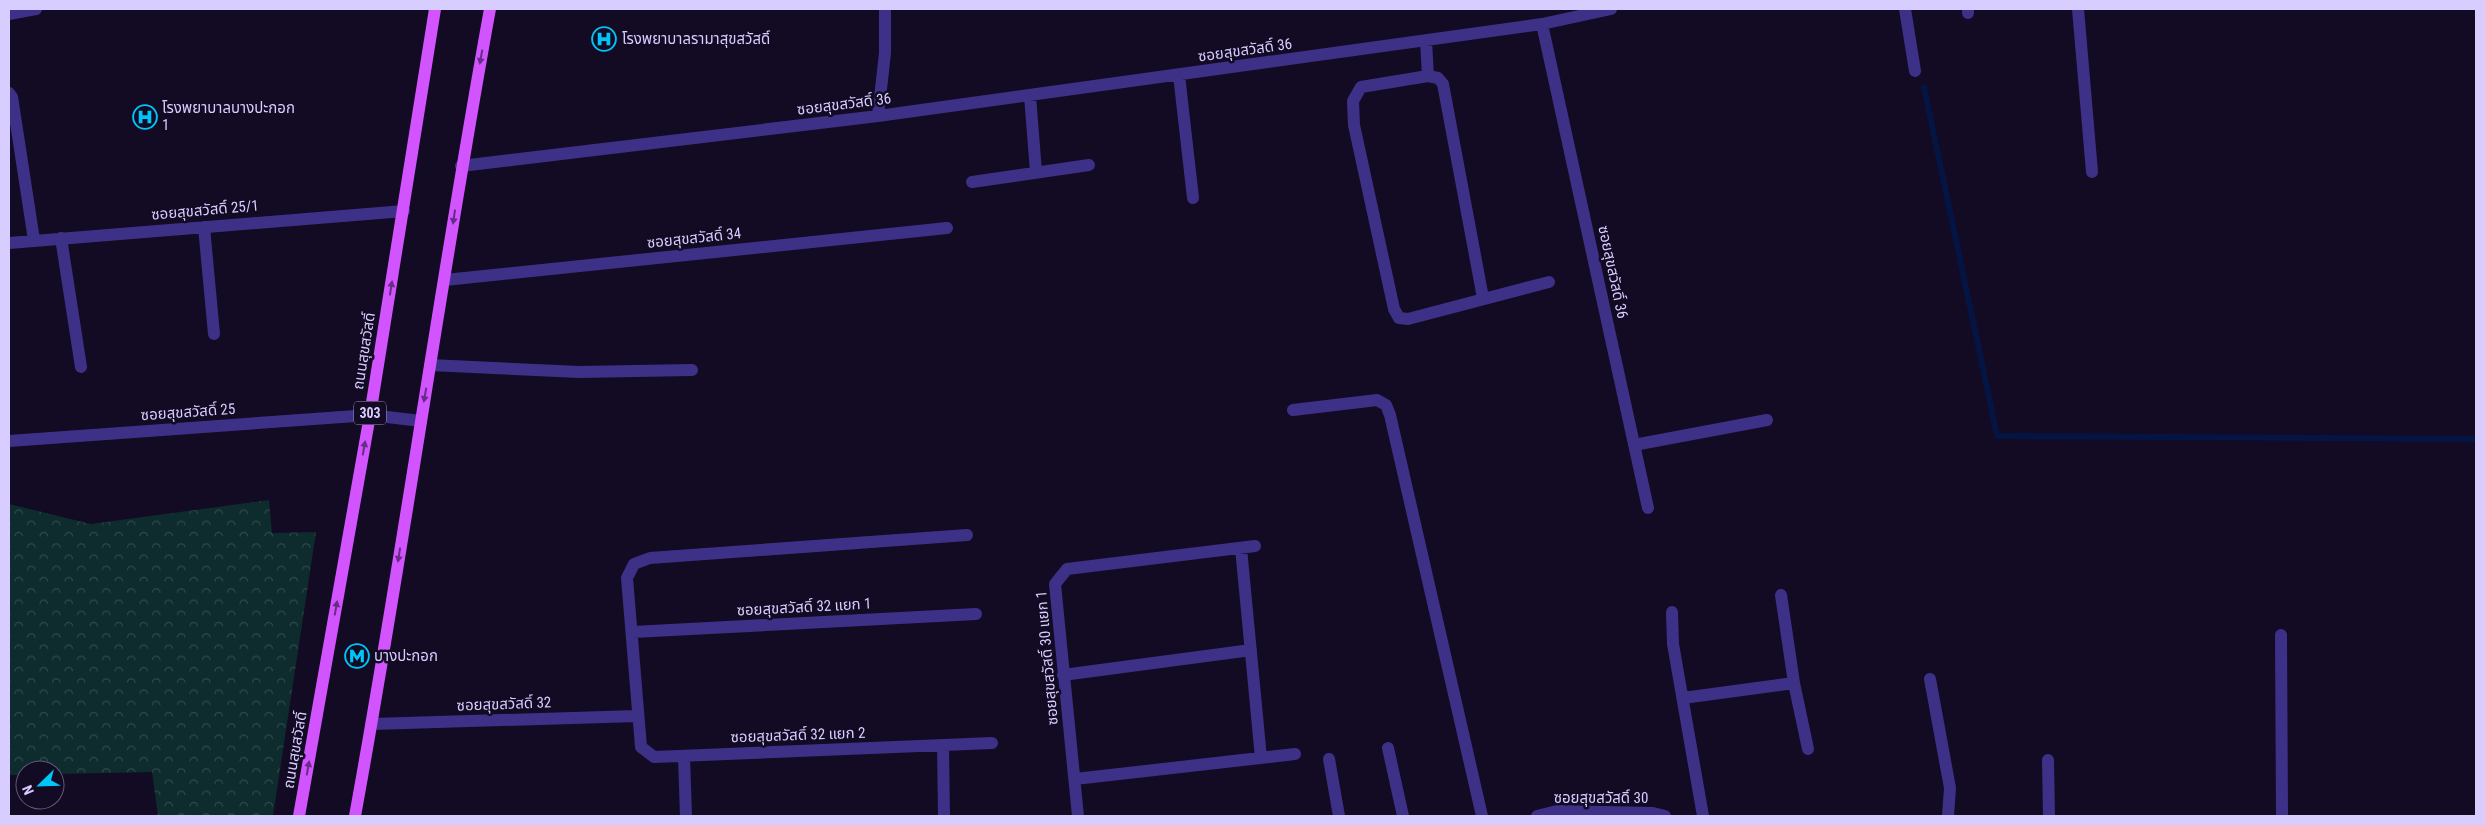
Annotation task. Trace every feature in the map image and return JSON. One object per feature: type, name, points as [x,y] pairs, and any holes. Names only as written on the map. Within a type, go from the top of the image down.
[{"type":"main road","name":"ถนนสุขสวัสดิ์","points":[[300,816],[370,415],[435,9]]},
{"type":"main road","points":[[355,816],[372,724],[445,280],[461,166],[490,9]]},
{"type":"street","points":[[9,14],[36,9]]},
{"type":"street","points":[[878,116],[885,53],[885,9]]},
{"type":"street","points":[[1542,24],[1611,9]]},
{"type":"street","points":[[1905,9],[1915,71]]},
{"type":"street","points":[[2078,9],[2092,172]]},
{"type":"street","name":"ซอยสุขสวัสดิ์ 36","points":[[461,166],[878,116],[1542,24],[1648,508]]},
{"type":"street","points":[[1426,41],[1428,76]]},
{"type":"street","points":[[1179,75],[1193,198]]},
{"type":"street","points":[[1483,298],[1443,84],[1438,78],[1428,76],[1361,87],[1353,101],[1354,125],[1394,309],[1399,318],[1408,319],[1549,282]]},
{"type":"street","points":[[9,93],[12,97],[34,240]]},
{"type":"street","points":[[1030,96],[1036,172]]},
{"type":"street","points":[[972,182],[1089,165]]},
{"type":"street","name":"ซอยสุขสวัสดิ์ 25/1","points":[[9,243],[404,211]]},
{"type":"street","points":[[204,227],[214,334]]},
{"type":"street","name":"ซอยสุขสวัสดิ์ 34","points":[[445,280],[947,228]]},
{"type":"street","points":[[61,238],[81,367]]},
{"type":"street","points":[[430,366],[579,372],[692,370]]},
{"type":"street","points":[[1293,410],[1377,400],[1386,405],[1390,415],[1482,816]]},
{"type":"street","name":"ซอยสุขสวัสดิ์ 25","points":[[9,441],[370,415],[421,422]]},
{"type":"street","points":[[1634,445],[1767,420]]},
{"type":"street","name":"ซอยสุขสวัสดิ์ 32 แยก 2","points":[[967,535],[650,558],[634,564],[627,578],[633,632],[637,716],[641,747],[654,757],[992,743]]},
{"type":"street","name":"ซอยสุขสวัสดิ์ 30 แยก 1","points":[[1078,816],[1054,584],[1067,569],[1255,546]]},
{"type":"street","points":[[1241,548],[1261,758]]},
{"type":"street","points":[[1781,595],[1794,683],[1808,749]]},
{"type":"street","points":[[1672,612],[1673,644],[1703,816]]},
{"type":"street","name":"ซอยสุขสวัสดิ์ 32 แยก 1","points":[[633,632],[976,614]]},
{"type":"street","points":[[2280,635],[2282,816]]},
{"type":"street","points":[[1063,674],[1251,650]]},
{"type":"street","points":[[1930,678],[1950,788],[1948,816]]},
{"type":"street","points":[[1683,698],[1794,683]]},
{"type":"street","name":"ซอยสุขสวัสดิ์ 32","points":[[372,724],[637,716]]},
{"type":"street","points":[[943,745],[944,816]]},
{"type":"street","points":[[1388,748],[1402,816]]},
{"type":"street","points":[[1075,779],[1295,754]]},
{"type":"street","points":[[684,756],[686,816]]},
{"type":"street","points":[[1329,759],[1339,816]]},
{"type":"street","points":[[2048,760],[2049,816]]},
{"type":"street","name":"ซอยสุขสวัสดิ์ 30","points":[[1537,816],[1557,811],[1653,813],[1665,816]]},
{"type":"green space","points":[[269,500],[272,533],[316,532],[273,816],[158,816],[152,772],[65,774],[65,760],[15,760],[15,775],[9,775],[9,504],[91,524]]},
{"type":"waterway","points":[[1924,87],[1997,436],[2476,439]]},
{"type":"place","name":"โรงพยาบาลรามาสุขสวัสดิ์","points":[[604,39]]},
{"type":"place","name":"โรงพยาบาลบางปะกอก 1","points":[[145,117]]},
{"type":"place","name":"บางปะกอก","points":[[357,656]]}]
